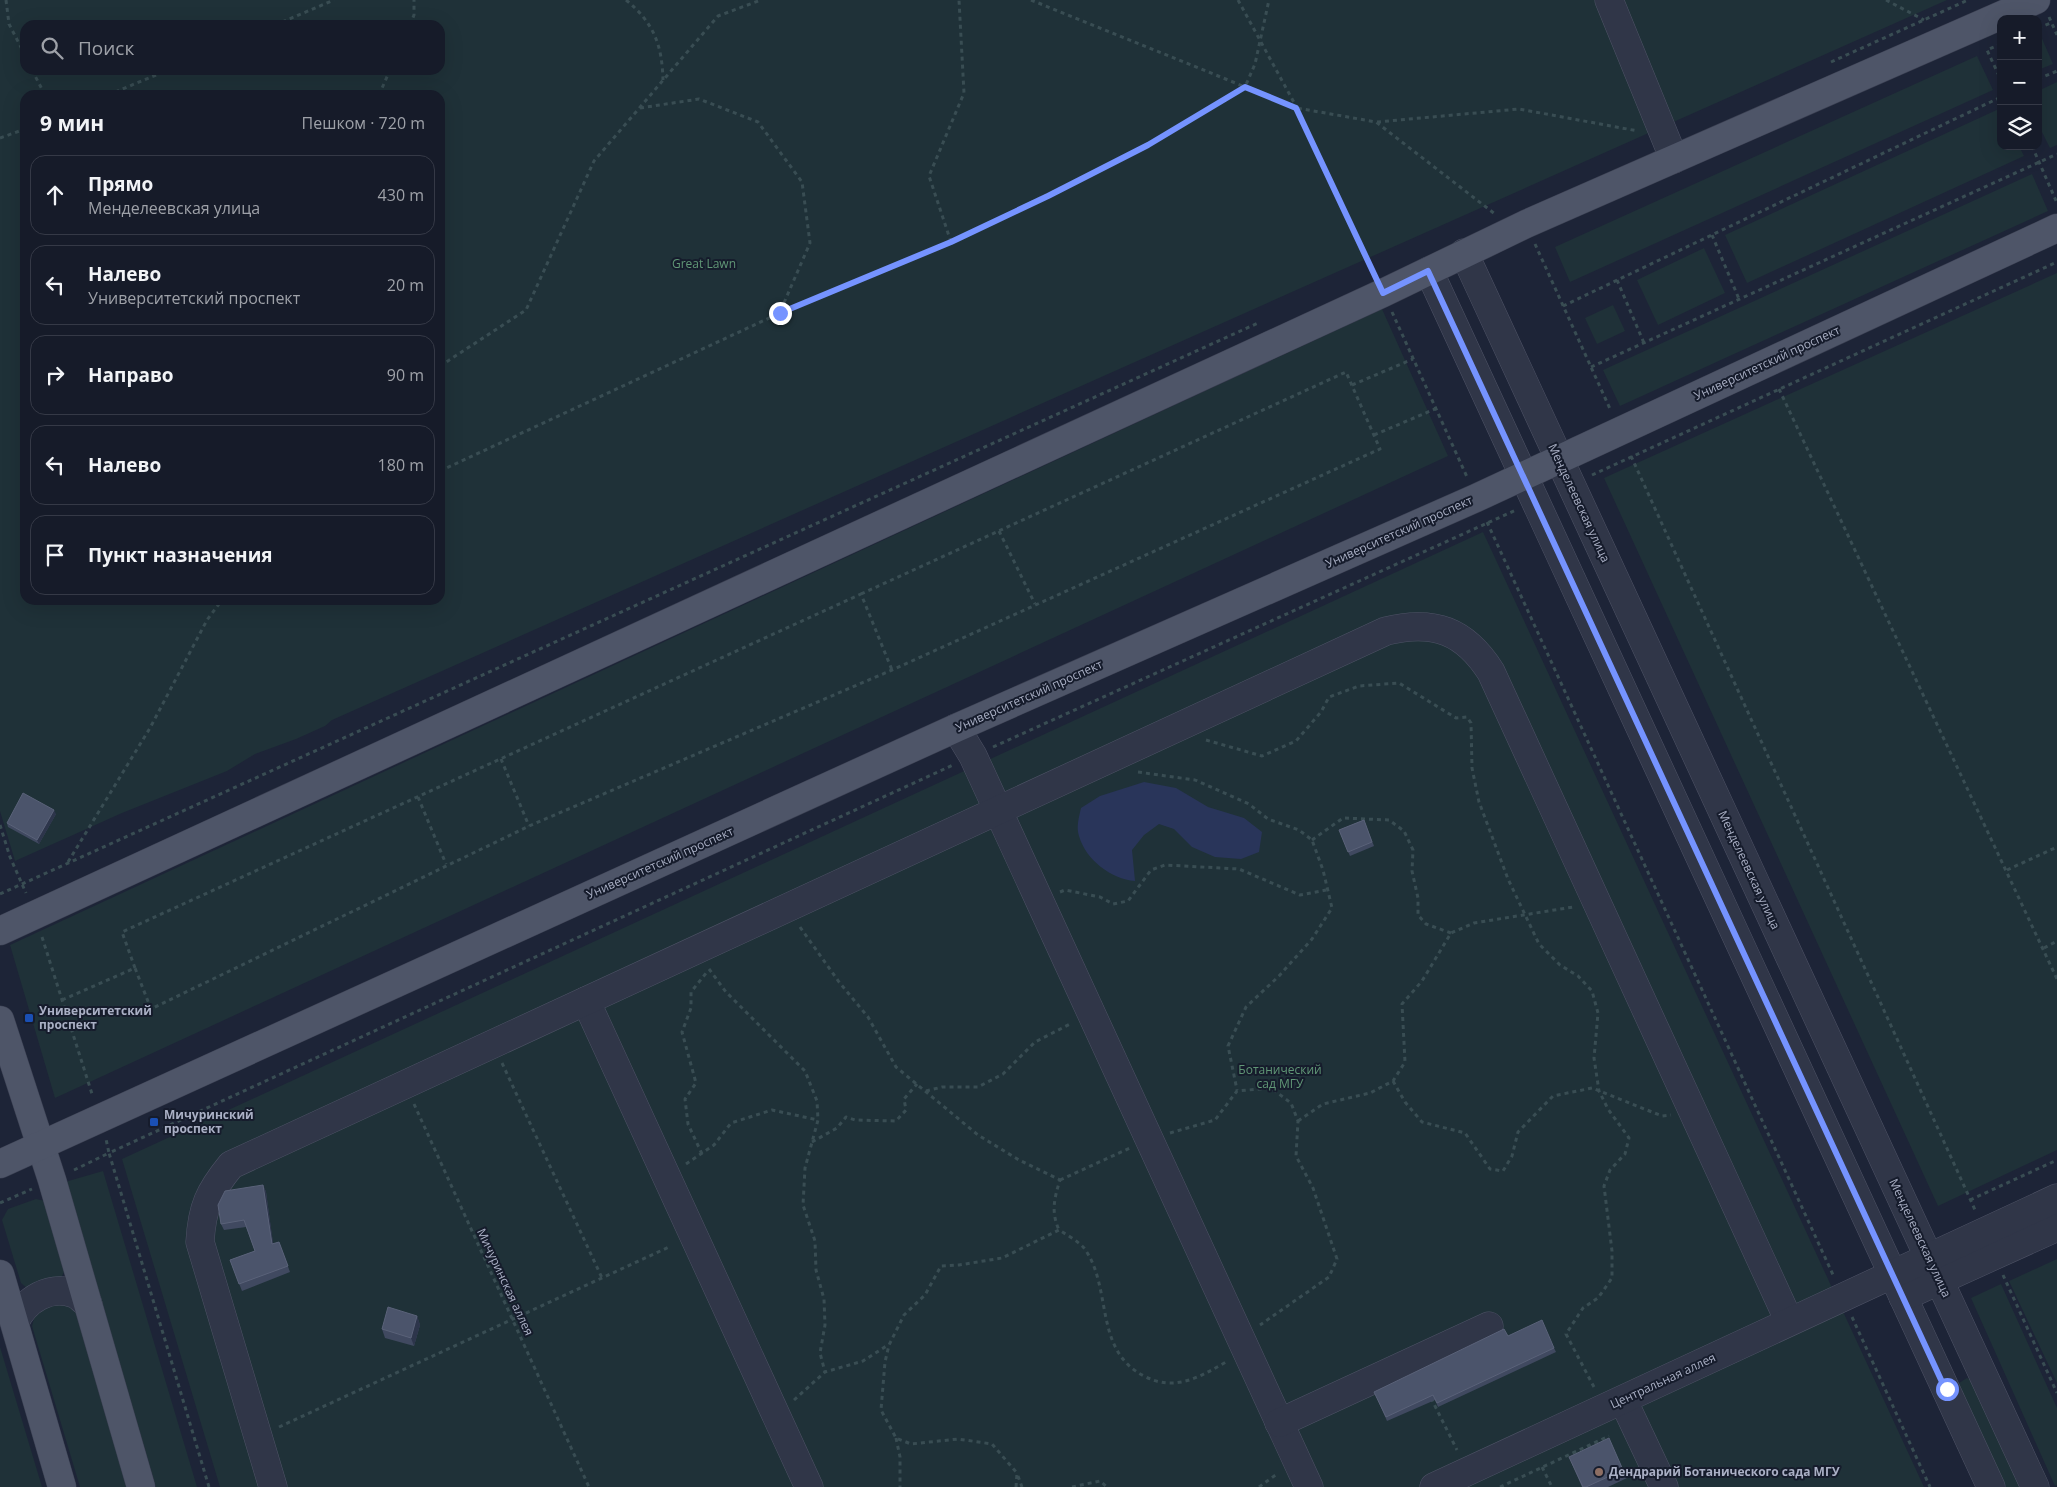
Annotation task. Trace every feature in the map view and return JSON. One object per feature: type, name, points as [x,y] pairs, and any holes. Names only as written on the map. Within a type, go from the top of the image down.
[{"type":"main road","points":[[0,931],[1378,277],[1428,271],[1464,253],[1514,218],[1670,148],[2042,7]]},
{"type":"main road","name":"Университетский проспект","points":[[0,1164],[956,728],[1482,510],[1525,475],[2057,228]]},
{"type":"main road","points":[[0,1020],[39,1145],[52,1180],[141,1487]]},
{"type":"main road","points":[[0,1274],[62,1487]]},
{"type":"street","points":[[1609,0],[1670,148]]},
{"type":"street","name":"Менделеевская улица","points":[[1464,253],[2035,1487]]},
{"type":"street","points":[[1428,271],[1525,475],[1990,1487]]},
{"type":"street","points":[[273,1487],[200,1242],[202,1217],[208,1195],[231,1165],[586,1001],[707,957],[788,907],[1386,631],[1404,626],[1425,626],[1454,633],[1478,651],[1491,672],[1790,1321]]},
{"type":"street","points":[[956,728],[973,756],[1309,1487]]},
{"type":"street","points":[[1678,808],[1689,818],[1704,817],[1714,806],[1713,791]]},
{"type":"street","points":[[586,1001],[809,1487]]},
{"type":"street","points":[[1990,1243],[2057,1198]]},
{"type":"street","points":[[1990,1243],[2057,1227]]},
{"type":"street","name":"Центральная аллея","points":[[1434,1487],[1842,1296],[1898,1286],[1990,1243]]},
{"type":"street","points":[[15,1322],[21,1309],[32,1299],[43,1294],[60,1292],[75,1294],[88,1304]]},
{"type":"street","points":[[1279,1424],[1489,1326]]},
{"type":"street","points":[[1949,1397],[1949,1382],[1959,1370],[1974,1370],[1986,1380]]},
{"type":"street","points":[[1614,1404],[1664,1487]]},
{"type":"path","points":[[6,0],[9,24],[20,45]]},
{"type":"path","points":[[287,20],[334,0]]},
{"type":"path","points":[[412,20],[414,14],[414,0]]},
{"type":"path","points":[[626,0],[644,19],[658,40],[662,56],[663,81]]},
{"type":"path","points":[[445,363],[526,310],[594,161],[718,16],[761,0]]},
{"type":"path","points":[[951,242],[930,176],[964,92],[959,0]]},
{"type":"path","points":[[1030,0],[1296,108],[1376,122],[1520,109],[1670,148]]},
{"type":"path","points":[[1238,0],[1296,108],[1378,277],[1413,359],[1930,1487]]},
{"type":"path","points":[[445,469],[780,313],[951,242],[1148,145],[1245,87],[1261,42],[1269,0]]},
{"type":"path","points":[[1886,0],[1924,20]]},
{"type":"path","points":[[1826,64],[1965,1]]},
{"type":"path","points":[[2042,7],[2057,35]]},
{"type":"path","points":[[2042,26],[2051,22]]},
{"type":"path","points":[[1997,46],[1987,50],[1997,71]]},
{"type":"path","points":[[2042,78],[2057,71]]},
{"type":"path","points":[[35,75],[42,90]]},
{"type":"path","points":[[120,90],[156,75]]},
{"type":"path","points":[[381,90],[388,75]]},
{"type":"path","points":[[1563,306],[1997,99]]},
{"type":"path","points":[[639,108],[699,100],[758,122],[802,182],[810,243],[780,313]]},
{"type":"path","points":[[1376,122],[1496,215],[1514,218],[1563,306],[2057,1393]]},
{"type":"path","points":[[0,138],[20,131]]},
{"type":"path","points":[[2034,150],[2057,203]]},
{"type":"path","points":[[1591,367],[2057,154]]},
{"type":"path","points":[[1487,219],[1496,215]]},
{"type":"path","points":[[1712,235],[1739,299]]},
{"type":"path","points":[[1571,485],[2057,262]]},
{"type":"path","points":[[1363,275],[1378,277]]},
{"type":"path","points":[[1617,280],[1644,343]]},
{"type":"path","points":[[0,894],[1263,320]]},
{"type":"path","points":[[1352,386],[1413,359]]},
{"type":"path","points":[[1346,372],[1374,436],[1380,449],[892,670],[529,826],[446,864],[151,1009],[122,932],[1346,372]]},
{"type":"path","points":[[1779,388],[2057,979]]},
{"type":"path","points":[[1374,436],[1436,409]]},
{"type":"path","points":[[0,1203],[973,756],[1482,510],[1537,501]]},
{"type":"path","points":[[999,531],[1035,604]]},
{"type":"path","points":[[861,594],[892,670]]},
{"type":"path","points":[[67,864],[150,728],[207,620],[218,605]]},
{"type":"path","points":[[1203,740],[1262,756],[1296,742],[1321,712],[1329,697],[1360,686],[1399,683],[1456,718],[1467,717],[1471,723],[1472,768],[1479,802],[1508,879],[1539,944],[1560,965],[1578,976],[1592,991],[1598,1013],[1594,1058],[1599,1091],[1608,1109],[1629,1138],[1625,1154],[1610,1170],[1604,1186],[1612,1251],[1612,1278],[1598,1298],[1583,1308],[1566,1334],[1614,1404]]},
{"type":"path","points":[[501,759],[529,826]]},
{"type":"path","points":[[1130,775],[1139,772],[1195,780],[1249,804],[1268,819],[1299,830],[1312,840],[1323,870],[1326,890],[1332,908],[1317,931],[1279,976],[1246,1007],[1228,1046],[1237,1091]]},
{"type":"path","points":[[418,797],[446,864]]},
{"type":"path","points":[[1312,840],[1343,818],[1389,820],[1404,831],[1413,850],[1412,871],[1418,898],[1418,915],[1426,924],[1451,933]]},
{"type":"path","points":[[0,825],[10,857],[35,914],[102,1118],[109,1153],[209,1487]]},
{"type":"path","points":[[2007,870],[2057,847]]},
{"type":"path","points":[[1038,900],[1065,890],[1100,896],[1113,904],[1128,901],[1151,870],[1165,866],[1238,869],[1300,895],[1326,890]]},
{"type":"path","points":[[1298,1121],[1323,1104],[1370,1093],[1393,1081],[1404,1062],[1402,1004],[1422,981],[1451,933],[1474,923],[1525,916],[1597,902]]},
{"type":"path","points":[[788,907],[839,982],[868,1017],[896,1067],[978,1135],[1019,1160],[1060,1180]]},
{"type":"path","points":[[2044,948],[2057,941]]},
{"type":"path","points":[[707,957],[726,992],[805,1071],[817,1101],[818,1120],[805,1168],[803,1205],[815,1241],[816,1270],[824,1299],[825,1325],[820,1353],[825,1372]]},
{"type":"path","points":[[702,1154],[688,1124],[685,1099],[696,1082],[682,1032],[691,1008],[691,992],[707,957]]},
{"type":"path","points":[[62,1000],[135,968]]},
{"type":"path","points":[[926,1091],[942,1087],[978,1087],[1003,1074],[1035,1042],[1091,1014]]},
{"type":"path","points":[[493,1044],[602,1278]]},
{"type":"path","points":[[1393,1081],[1405,1102],[1422,1122],[1465,1133],[1490,1169],[1503,1171],[1512,1156],[1518,1132],[1553,1096],[1592,1088],[1662,1116],[1694,1113]]},
{"type":"path","points":[[812,1142],[837,1128],[846,1117],[855,1120],[896,1121],[906,1110],[904,1099],[917,1084]]},
{"type":"path","name":"Мичуринская аллея","points":[[405,1085],[589,1487]]},
{"type":"path","points":[[1271,1088],[1291,1103],[1298,1121],[1296,1156],[1313,1188],[1337,1259],[1329,1277],[1212,1370],[1180,1383],[1159,1384],[1130,1369],[1114,1346],[1103,1310],[1097,1272],[1083,1247],[1059,1230],[1053,1216],[1054,1198],[1060,1180],[1148,1139],[1215,1120],[1237,1091],[1271,1088]]},
{"type":"path","points":[[666,1175],[714,1145],[731,1122],[772,1110],[818,1120]]},
{"type":"path","points":[[1970,1200],[2057,1160]]},
{"type":"path","points":[[900,1487],[900,1457],[896,1438],[881,1410],[889,1345],[904,1315],[925,1295],[941,1266],[1002,1258],[1059,1230]]},
{"type":"path","points":[[258,1436],[669,1247]]},
{"type":"path","points":[[774,1411],[800,1397],[825,1372],[863,1361],[889,1345]]},
{"type":"path","points":[[1430,1395],[1468,1471]]},
{"type":"path","points":[[1500,1487],[1609,1436]]},
{"type":"path","points":[[896,1438],[912,1444],[958,1439],[992,1444],[1017,1473],[1022,1487]]},
{"type":"path","points":[[1016,1487],[1017,1473]]},
{"type":"path","points":[[1072,1487],[1100,1481],[1107,1487]]},
{"type":"green space","name":"Great Lawn","points":[[0,0],[1947,0],[332,720],[325,726],[296,739],[255,754],[227,771],[122,813],[15,861],[0,811]]},
{"type":"green space","points":[[2042,39],[2053,64],[2042,68]]},
{"type":"green space","points":[[1977,56],[1993,90],[1570,282],[1555,247]]},
{"type":"green space","points":[[2057,82],[2057,145],[2050,148],[2042,132],[2042,89]]},
{"type":"green space","points":[[1997,110],[1997,150],[2021,150],[2024,156],[1747,283],[1725,235]]},
{"type":"green space","points":[[2032,174],[2048,211],[1620,406],[1603,370]]},
{"type":"green space","points":[[1704,248],[1725,293],[1658,325],[1637,280]]},
{"type":"green space","points":[[2057,273],[2057,1150],[1938,1206],[1604,478]]},
{"type":"green space","points":[[1613,305],[1625,331],[1597,344],[1585,318]]},
{"type":"green space","points":[[1382,309],[1448,456],[55,1098],[10,945]]},
{"type":"green space","name":"Ботанический сад МГУ","points":[[1483,532],[1924,1487],[220,1487],[122,1159]]},
{"type":"green space","points":[[103,1171],[197,1487],[156,1487],[65,1182]]},
{"type":"green space","points":[[36,1199],[45,1201],[65,1270],[60,1280],[27,1288],[21,1283],[2,1220],[8,1209]]},
{"type":"green space","points":[[2057,1259],[2057,1383],[2009,1281]]},
{"type":"green space","points":[[2001,1284],[2057,1408],[2057,1485],[2055,1486],[1971,1298]]},
{"type":"green space","points":[[55,1299],[79,1311],[128,1487],[80,1487],[32,1326],[36,1312]]},
{"type":"green space","points":[[0,1347],[42,1487],[0,1487]]},
{"type":"green space","points":[[1967,1378],[1975,1381],[2025,1487],[2006,1487],[1959,1388],[1959,1383]]},
{"type":"water","points":[[1144,782],[1176,788],[1208,807],[1244,818],[1262,832],[1259,852],[1241,859],[1215,857],[1192,847],[1174,829],[1159,824],[1144,835],[1132,850],[1135,881],[1109,872],[1093,860],[1082,845],[1078,829],[1081,808],[1100,796]]},
{"type":"building","points":[[23,793],[54,810],[37,840],[7,823]]},
{"type":"building","points":[[1364,820],[1372,842],[1348,852],[1339,830]]},
{"type":"building","points":[[263,1185],[272,1244],[279,1242],[288,1266],[239,1284],[230,1260],[255,1251],[244,1220],[221,1224],[218,1205],[225,1191]]},
{"type":"building","points":[[388,1307],[417,1316],[411,1338],[382,1329]]},
{"type":"building","points":[[1542,1320],[1554,1348],[1437,1403],[1433,1395],[1386,1417],[1374,1392],[1504,1329],[1508,1336]]},
{"type":"building","name":"Дендрарий Ботанического сада МГУ","points":[[1609,1438],[1623,1470],[1583,1487],[1569,1457]]},
{"type":"place","name":"Университетский проспект","points":[[29,1018]]},
{"type":"place","name":"Мичуринский проспект","points":[[154,1122]]},
{"type":"place","name":"Дендрарий Ботанического сада МГУ","points":[[1599,1472]]},
{"type":"route","points":[[780,313],[951,242],[1048,196],[1148,145],[1245,87],[1296,108],[1383,293],[1428,271],[1537,501],[1949,1397],[1947,1389]]}]
